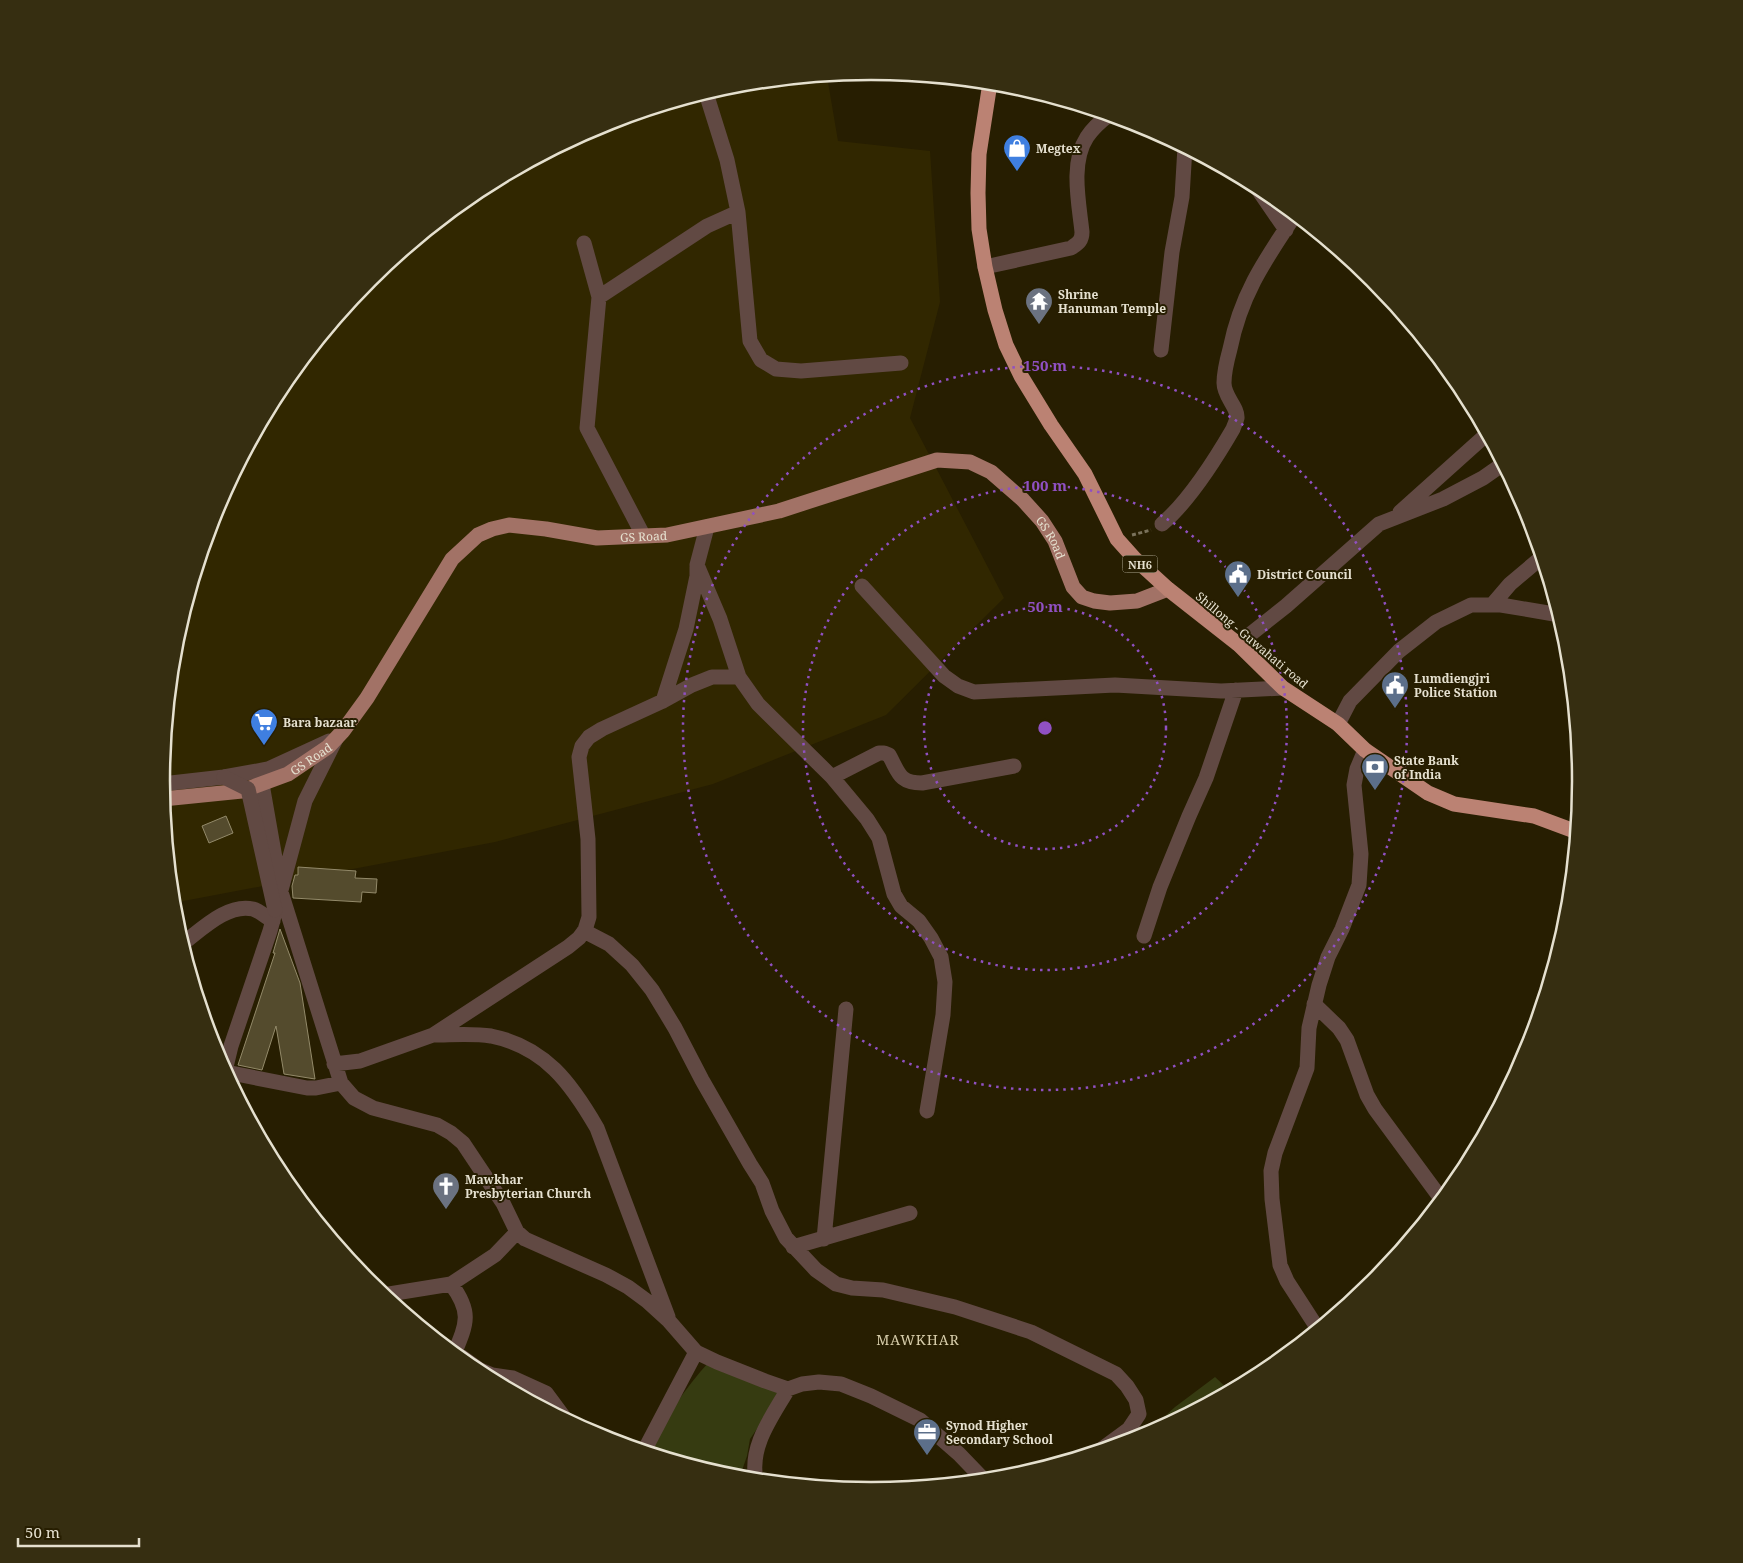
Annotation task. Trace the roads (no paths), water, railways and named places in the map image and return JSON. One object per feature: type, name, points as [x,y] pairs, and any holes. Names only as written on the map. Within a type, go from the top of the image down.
[{"type":"highway","name":"Shillong - Guwahati road","points":[[989,90],[979,154],[978,194],[979,228],[985,267],[995,310],[1021,376],[1051,425],[1086,474],[1117,539],[1134,558],[1168,589],[1238,644],[1283,688],[1338,724],[1365,750],[1428,793],[1454,804],[1534,816],[1571,830]]},
{"type":"main road","name":"GS Road","points":[[171,798],[255,786],[288,774],[328,747],[367,698],[452,558],[478,535],[509,525],[597,538],[667,535],[780,512],[937,460],[970,462],[991,472],[1023,500],[1042,521],[1054,541],[1073,587],[1082,597],[1110,603],[1137,601],[1168,589]]},
{"type":"street","points":[[708,100],[727,160],[738,212],[750,341],[761,360],[776,369],[801,370],[901,363]]},
{"type":"street","points":[[985,267],[1071,248],[1079,243],[1082,239],[1082,232],[1077,176],[1081,151],[1087,137],[1104,119]]},
{"type":"street","points":[[1161,350],[1172,252],[1182,198],[1184,153]]},
{"type":"street","points":[[1266,201],[1286,230]]},
{"type":"street","points":[[599,297],[707,226],[738,212]]},
{"type":"street","points":[[1162,524],[1187,497],[1233,430],[1237,418],[1225,394],[1224,384],[1233,333],[1246,294],[1270,251],[1292,220]]},
{"type":"street","points":[[584,243],[599,297],[587,428],[643,535]]},
{"type":"street","points":[[1393,518],[1483,438]]},
{"type":"street","points":[[1238,644],[1286,606],[1379,524],[1443,499],[1483,478],[1499,467]]},
{"type":"street","points":[[663,701],[686,629],[697,576],[697,565],[707,527]]},
{"type":"street","points":[[1492,605],[1510,584],[1537,561]]},
{"type":"street","points":[[697,565],[720,619],[739,676],[758,704],[832,777],[867,819],[879,838],[894,894],[901,906],[919,921],[941,957],[945,982],[944,1015],[927,1111]]},
{"type":"street","points":[[862,586],[944,676],[958,686],[974,692],[1115,685],[1221,691],[1283,688]]},
{"type":"street","points":[[1338,724],[1350,701],[1356,694],[1406,645],[1436,622],[1471,605],[1501,605],[1553,615]]},
{"type":"street","points":[[334,1064],[360,1061],[433,1035],[579,938],[584,931],[589,917],[588,839],[579,757],[582,746],[589,737],[602,729],[663,701],[692,685],[712,677],[739,676]]},
{"type":"street","points":[[1144,936],[1160,887],[1206,778],[1236,690]]},
{"type":"street","points":[[170,783],[224,777],[268,769],[337,738]]},
{"type":"street","points":[[228,1060],[274,916],[305,801],[337,738]]},
{"type":"street","points":[[1315,1325],[1287,1281],[1280,1265],[1273,1208],[1271,1171],[1281,1135],[1306,1068],[1309,1028],[1328,957],[1342,929],[1359,885],[1361,854],[1354,785],[1357,769],[1365,750]]},
{"type":"street","points":[[832,777],[879,753],[888,755],[905,781],[910,783],[922,783],[1014,766]]},
{"type":"street","points":[[224,777],[255,786]]},
{"type":"street","points":[[255,786],[280,892],[306,969],[334,1064],[341,1083],[354,1098],[373,1108],[437,1124],[451,1132],[463,1143],[492,1185],[517,1232],[525,1239],[606,1275],[628,1287],[669,1321],[696,1352],[765,1382],[788,1389],[802,1384],[819,1382],[841,1384],[870,1396],[920,1420],[959,1454],[979,1475]]},
{"type":"street","points":[[255,786],[274,916]]},
{"type":"street","points":[[188,940],[229,911],[241,908],[274,916]]},
{"type":"street","points":[[584,931],[615,949],[632,965],[656,996],[702,1080],[762,1182],[772,1211],[786,1238],[816,1270],[836,1284],[852,1288],[883,1290],[955,1306],[1031,1332],[1116,1374],[1136,1400],[1139,1414],[1129,1429],[1116,1439]]},
{"type":"street","points":[[1314,1004],[1339,1028],[1347,1040],[1367,1095],[1375,1109],[1438,1195]]},
{"type":"street","points":[[824,1239],[846,1009]]},
{"type":"street","points":[[433,1035],[489,1036],[530,1049],[550,1065],[567,1083],[583,1103],[597,1128],[669,1321]]},
{"type":"street","points":[[234,1074],[307,1088],[341,1083]]},
{"type":"street","points":[[793,1247],[910,1213]]},
{"type":"street","points":[[392,1294],[451,1284],[495,1255],[517,1232]]},
{"type":"street","points":[[451,1284],[460,1296],[466,1319],[457,1347]]},
{"type":"street","points":[[647,1446],[696,1352]]},
{"type":"street","points":[[500,1376],[513,1378],[546,1393],[558,1409]]},
{"type":"street","points":[[756,1473],[755,1455],[760,1437],[788,1389]]},
{"type":"place","name":"Megtex","points":[[1017,172]]},
{"type":"place","name":"Shrine Hanuman Temple","points":[[1039,325]]},
{"type":"place","name":"District Council","points":[[1238,598]]},
{"type":"place","name":"Lumdiengjri Police Station","points":[[1395,709]]},
{"type":"place","name":"Bara bazaar","points":[[264,746]]},
{"type":"place","name":"State Bank of India","points":[[1375,791]]},
{"type":"place","name":"Mawkhar Presbyterian Church","points":[[446,1210]]},
{"type":"place","name":"Synod Higher Secondary School","points":[[927,1456]]},
{"type":"district","name":"MAWKHAR","points":[[918,1339]]}]
